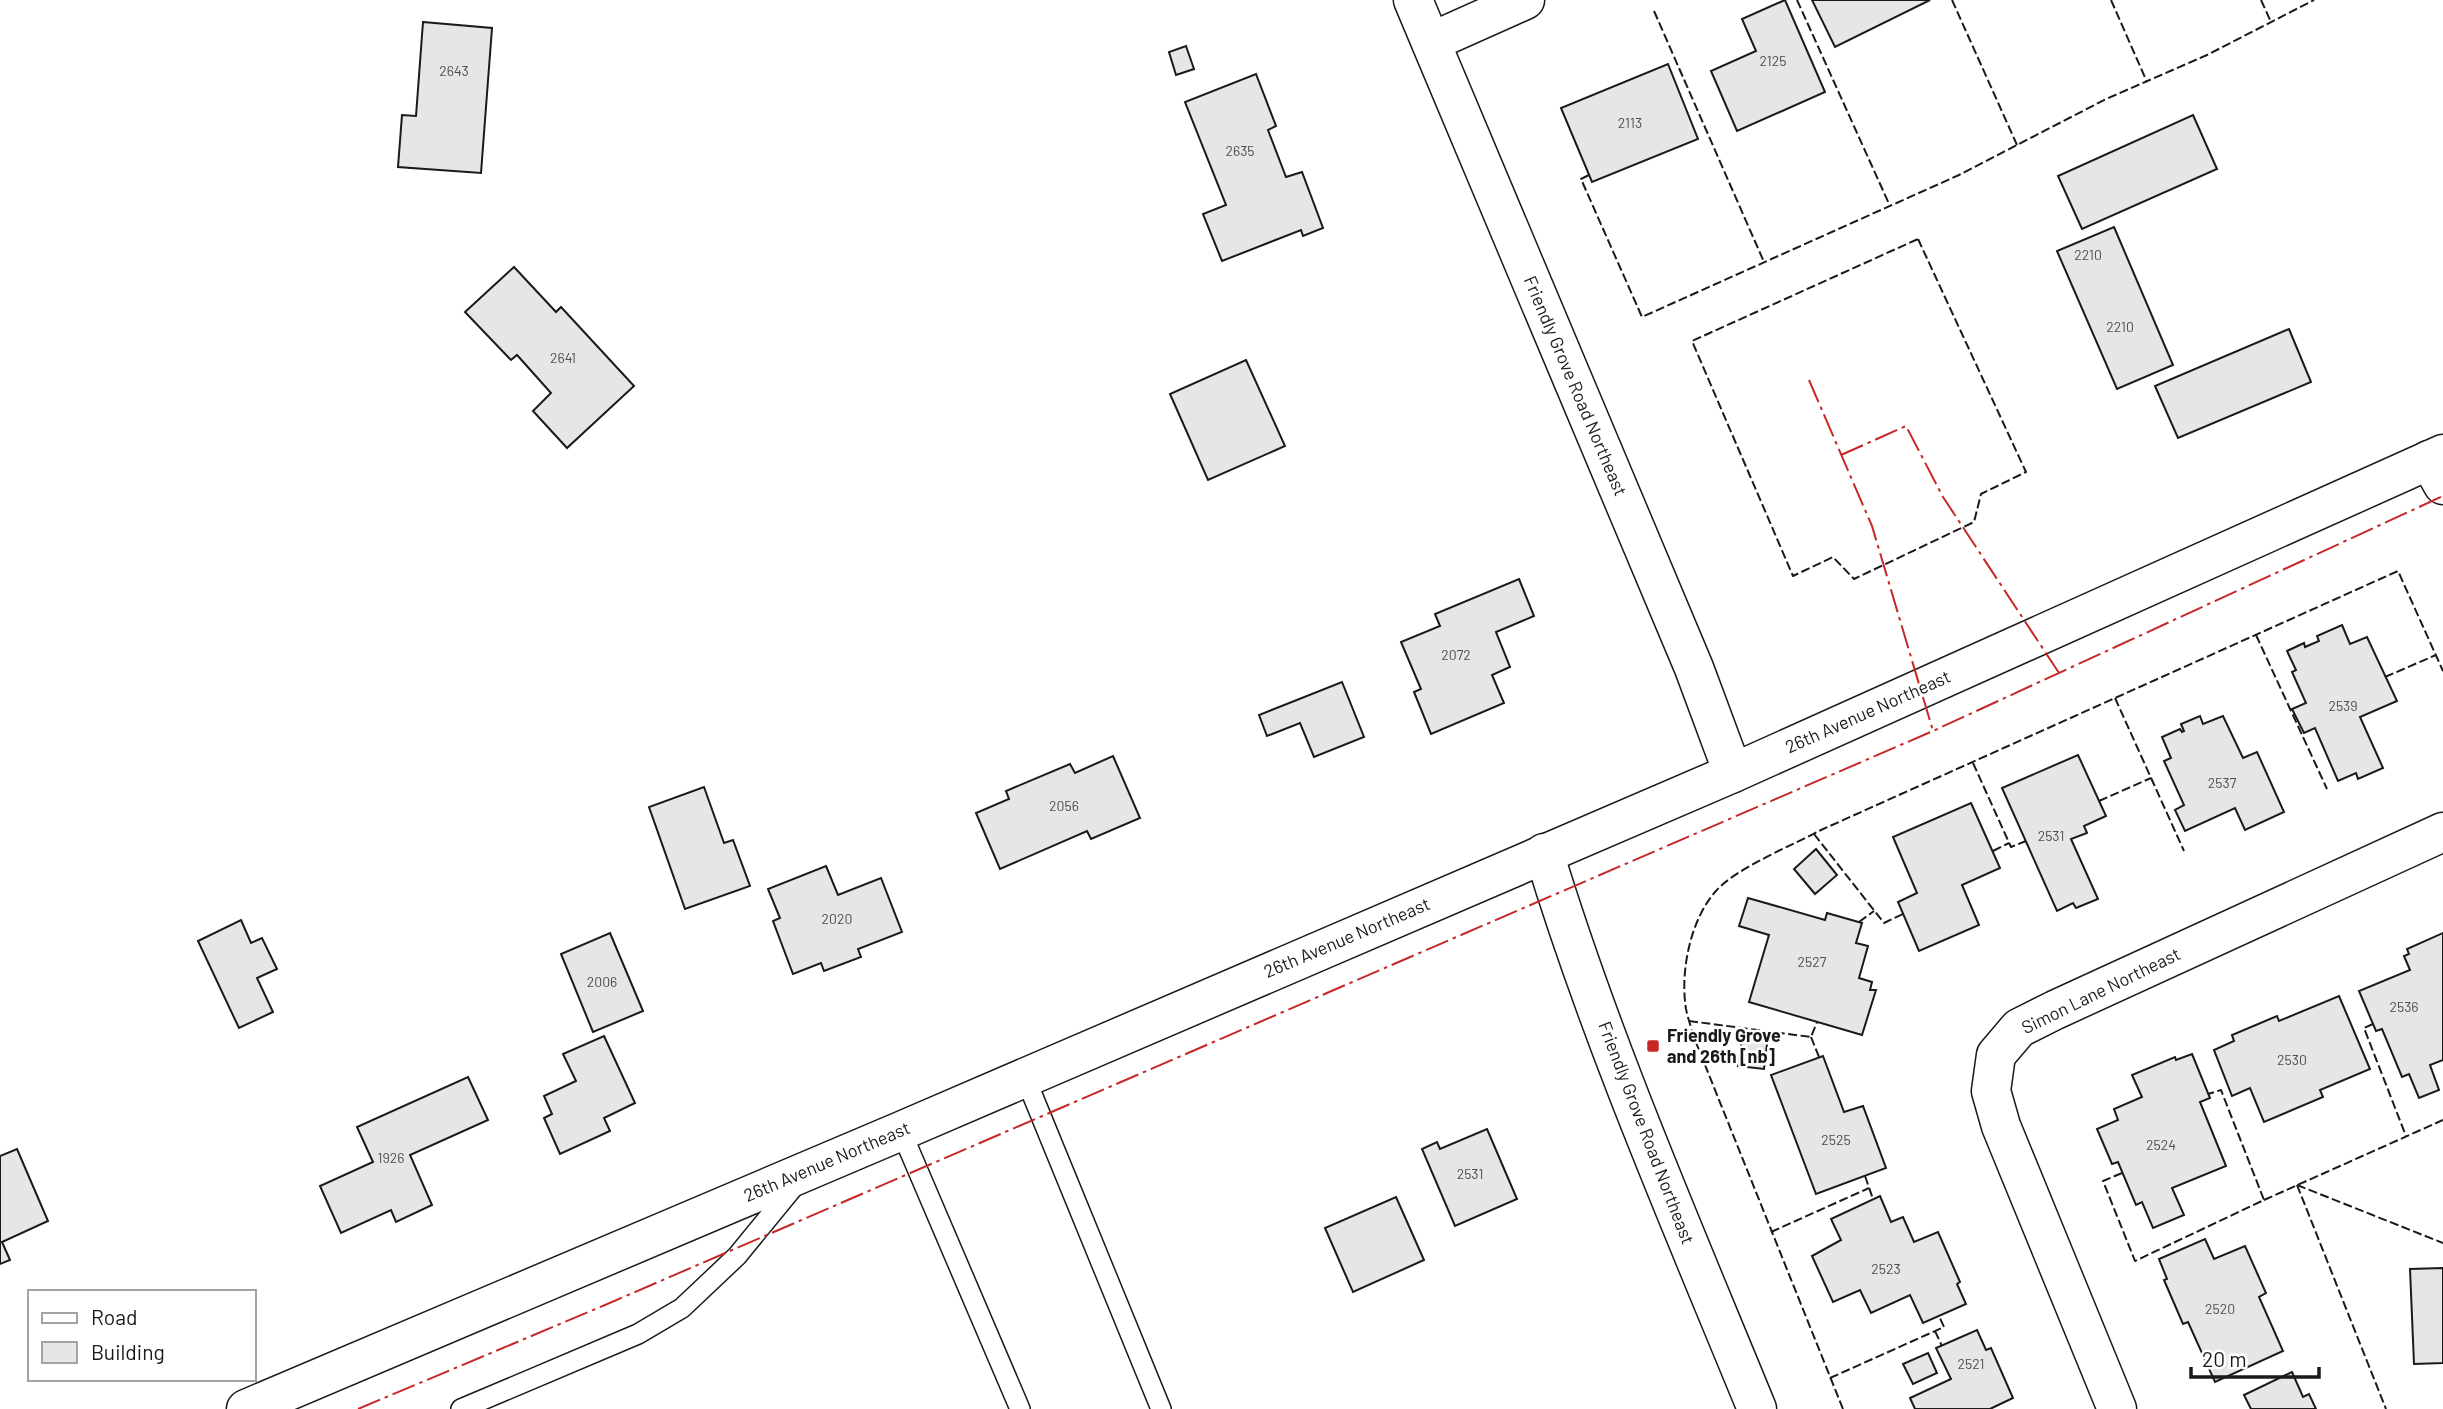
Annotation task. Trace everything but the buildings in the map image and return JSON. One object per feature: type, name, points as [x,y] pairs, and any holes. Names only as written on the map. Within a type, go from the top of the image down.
[{"type":"street","name":"Friendly Grove Road Northeast","points":[[1413,0],[1694,668],[1733,773]]},
{"type":"street","points":[[1431,42],[1525,0]]},
{"type":"street","name":"26th Avenue Northeast","points":[[246,1409],[901,1131],[2438,467]]},
{"type":"street","name":"Simon Lane Northeast","points":[[2117,1409],[2001,1126],[1991,1091],[1996,1055],[2019,1028],[2055,1010],[2443,832]]},
{"type":"street","name":"Friendly Grove Road Northeast","points":[[1544,853],[1563,916],[1655,1162],[1757,1409]]},
{"type":"lane","points":[[1026,1077],[1161,1409]]},
{"type":"lane","points":[[901,1131],[1020,1409]]},
{"type":"lane","points":[[461,1409],[638,1334],[682,1308],[737,1256],[810,1168]]},
{"type":"fence","points":[[1797,0],[1890,206]]},
{"type":"fence","points":[[1952,0],[2017,145]]},
{"type":"fence","points":[[2111,0],[2147,82]]},
{"type":"fence","points":[[2261,0],[2271,22]]},
{"type":"fence","points":[[1589,175],[1581,179],[1642,317],[1959,175],[2106,99],[2207,55],[2314,0]]},
{"type":"fence","points":[[1654,11],[1764,262]]},
{"type":"fence","points":[[1918,239],[2026,472],[1981,494],[1974,522],[1854,579],[1833,557],[1793,576],[1692,341],[1918,239]]},
{"type":"fence","points":[[1843,1409],[1695,1040],[1687,1013],[1684,979],[1689,948],[1699,917],[1715,892],[1750,866],[1821,830],[2398,571],[2443,671]]},
{"type":"fence","points":[[2256,635],[2327,789]]},
{"type":"fence","points":[[2385,677],[2436,655]]},
{"type":"fence","points":[[2115,698],[2184,851]]},
{"type":"fence","points":[[1973,763],[2011,847],[2026,841]]},
{"type":"fence","points":[[2099,801],[2151,778]]},
{"type":"fence","points":[[1814,834],[1884,923],[1903,914]]},
{"type":"fence","points":[[1993,851],[2009,843]]},
{"type":"fence","points":[[1859,922],[1874,911]]},
{"type":"fence","points":[[1689,1021],[1811,1037],[1817,1022]]},
{"type":"fence","points":[[2373,1024],[2364,1028],[2406,1136]]},
{"type":"fence","points":[[1811,1037],[1819,1057]]},
{"type":"fence","points":[[2122,1173],[2103,1181],[2135,1261],[2264,1200],[2221,1090],[2208,1094]]},
{"type":"fence","points":[[2264,1200],[2443,1120]]},
{"type":"fence","points":[[1865,1176],[1873,1199]]},
{"type":"fence","points":[[2297,1185],[2386,1409]]},
{"type":"fence","points":[[2297,1185],[2443,1243]]},
{"type":"fence","points":[[1771,1232],[1869,1188]]},
{"type":"fence","points":[[1830,1378],[1944,1327],[1939,1316]]},
{"type":"fence","points":[[1935,1331],[1942,1346]]},
{"type":"power","points":[[1809,380],[1872,526],[1933,731]]},
{"type":"power","points":[[1841,455],[1906,426],[1943,497],[2059,673]]},
{"type":"power","points":[[358,1409],[605,1305],[1933,731],[2443,496]]},
{"type":"place","name":"Friendly Grove and 26th [nb]","points":[[1653,1046]]}]
